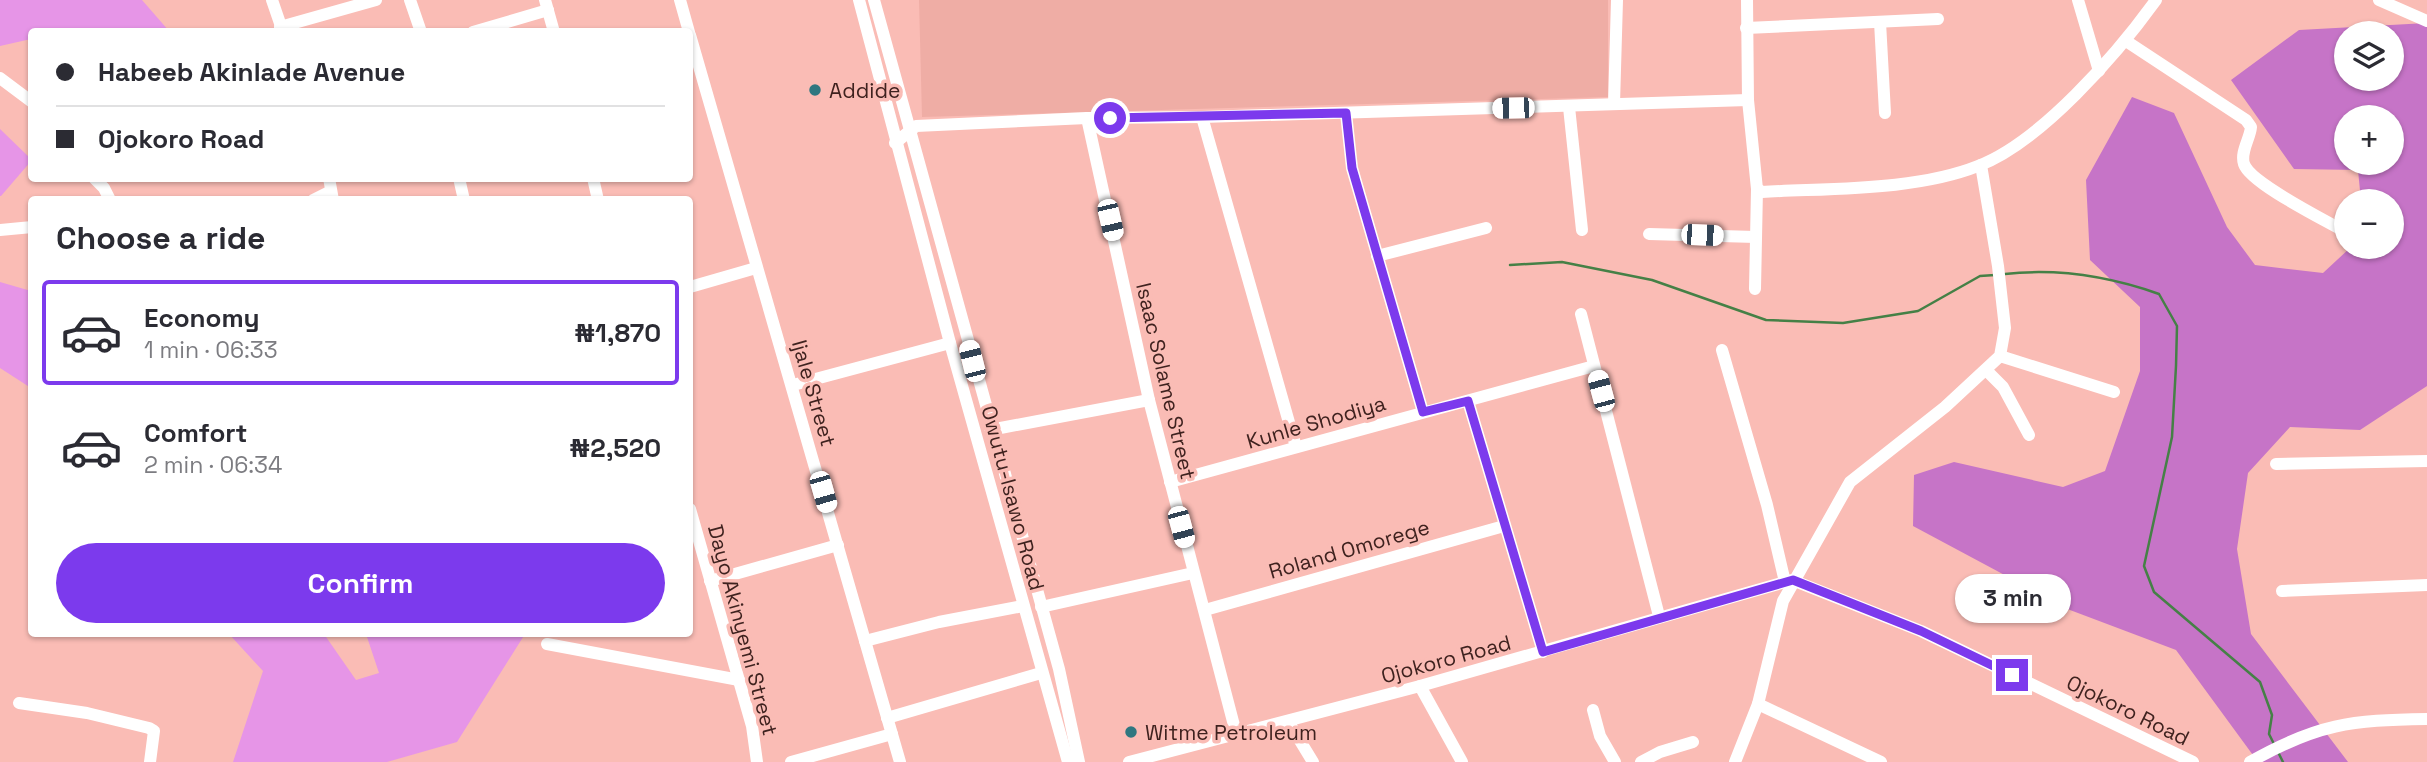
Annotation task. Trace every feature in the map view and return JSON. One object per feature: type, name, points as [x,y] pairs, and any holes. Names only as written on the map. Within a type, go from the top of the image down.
[{"type":"street","points":[[272,0],[281,28]]},
{"type":"street","points":[[284,28],[376,0]]},
{"type":"street","points":[[410,0],[420,28]]},
{"type":"street","name":"Ijale Street","points":[[680,0],[688,28]]},
{"type":"street","name":"Owutu-Isawo Road","points":[[859,0],[895,143],[1068,762]]},
{"type":"street","name":"Owutu-Isawo Road","points":[[874,0],[990,430],[1041,607],[1079,762]]},
{"type":"street","points":[[1614,104],[1617,0]]},
{"type":"street","points":[[1746,0],[1748,100],[1757,188],[1755,289]]},
{"type":"street","points":[[2078,0],[2099,71]]},
{"type":"street","points":[[1757,188],[1762,192],[1890,184],[1956,173],[1981,165],[2033,132],[2099,71],[2126,41],[2156,0]]},
{"type":"street","points":[[2379,0],[2427,21]]},
{"type":"street","points":[[484,28],[546,5],[553,28]]},
{"type":"street","points":[[1746,27],[1938,19]]},
{"type":"street","points":[[1880,22],[1885,113]]},
{"type":"street","points":[[2126,41],[2246,120],[2250,127],[2243,160],[2245,168],[2275,192],[2334,225]]},
{"type":"street","name":"Ijale Street","points":[[693,60],[696,81],[793,385],[900,762]]},
{"type":"street","points":[[0,78],[28,99]]},
{"type":"street","points":[[895,143],[916,126],[1087,118],[1202,117],[1748,100]]},
{"type":"street","points":[[1569,107],[1582,230]]},
{"type":"street","points":[[1346,113],[1352,168],[1423,412]]},
{"type":"street","points":[[1202,117],[1296,447]]},
{"type":"street","name":"Isaac Solame Street","points":[[1087,118],[1149,400],[1236,733]]},
{"type":"street","points":[[1735,762],[1758,704],[1788,581],[1850,482],[1987,371],[2000,356],[2005,328],[1998,266],[1981,165]]},
{"type":"street","points":[[0,230],[28,227]]},
{"type":"street","points":[[1377,256],[1486,228]]},
{"type":"street","points":[[1649,234],[1756,237]]},
{"type":"street","points":[[693,286],[756,268]]},
{"type":"street","points":[[1581,314],[1659,616]]},
{"type":"street","points":[[793,385],[950,343]]},
{"type":"street","points":[[1722,350],[1788,581]]},
{"type":"street","points":[[2000,356],[2114,393]]},
{"type":"street","name":"Kunle Shodiya","points":[[1170,482],[1594,366]]},
{"type":"street","points":[[1987,371],[2003,387],[2029,435]]},
{"type":"street","points":[[990,430],[1149,400]]},
{"type":"street","points":[[1468,401],[1543,652]]},
{"type":"street","points":[[2276,464],[2427,461]]},
{"type":"street","name":"Dayo Akinyemi Street","points":[[693,520],[755,737],[757,762]]},
{"type":"street","name":"Roland Omorege","points":[[1205,610],[1504,526]]},
{"type":"street","points":[[710,581],[838,545]]},
{"type":"street","points":[[1041,607],[1193,573]]},
{"type":"street","name":"Ojokoro Road","points":[[1129,762],[1420,686],[1788,581],[1921,631],[2193,762]]},
{"type":"street","points":[[2281,591],[2427,585]]},
{"type":"street","points":[[865,640],[1023,606]]},
{"type":"street","points":[[547,644],[739,680]]},
{"type":"street","points":[[887,718],[1041,673]]},
{"type":"street","points":[[1420,686],[1462,762]]},
{"type":"street","points":[[19,703],[87,713],[149,728],[154,731],[150,762]]},
{"type":"street","points":[[1758,704],[1881,762]]},
{"type":"street","points":[[1593,710],[1600,736],[1615,762]]},
{"type":"street","points":[[2250,762],[2289,740],[2324,727],[2382,719],[2427,719]]},
{"type":"street","points":[[1288,721],[1313,762]]},
{"type":"street","points":[[792,762],[892,734]]},
{"type":"street","points":[[1641,762],[1660,752],[1692,742]]},
{"type":"shaded area","points":[[0,0],[142,0],[166,28],[28,28],[28,40],[0,46]]},
{"type":"shaded area","points":[[919,0],[1608,0],[1608,97],[922,117]]},
{"type":"shaded area","points":[[2427,23],[2427,386],[2360,430],[2290,427],[2248,473],[2237,549],[2251,634],[2348,762],[2258,762],[2176,650],[2070,610],[1913,526],[1914,475],[1954,462],[2063,487],[2105,471],[2140,371],[2140,307],[2090,260],[2086,180],[2132,97],[2174,113],[2227,227],[2255,265],[2323,273],[2338,259],[2404,259],[2404,189],[2360,189],[2358,175],[2404,175],[2404,105],[2334,105],[2334,170],[2294,169],[2231,80],[2299,30],[2334,28],[2334,91],[2404,91],[2404,24]]},
{"type":"shaded area","points":[[0,129],[28,156],[28,165],[0,196]]},
{"type":"shaded area","points":[[0,282],[28,290],[28,386],[0,368]]},
{"type":"shaded area","points":[[232,637],[326,637],[356,680],[379,673],[367,637],[523,637],[457,742],[387,762],[233,762],[263,671]]},
{"type":"waterway","points":[[1510,265],[1562,262],[1652,280],[1766,320],[1843,323],[1918,311],[1980,276],[1995,275]]},
{"type":"waterway","points":[[2005,274],[2044,272],[2083,275],[2121,282],[2159,294],[2177,326],[2176,366],[2172,437],[2144,566],[2154,592],[2260,682],[2272,715],[2269,734],[2275,746]]},
{"type":"waterway","points":[[2278,752],[2283,762]]},
{"type":"place","name":"Addide","points":[[815,90]]},
{"type":"place","name":"Witme Petroleum","points":[[1131,732]]},
{"type":"route","points":[[1110,118],[1346,113],[1352,168],[1423,412],[1468,401],[1543,652],[1659,616],[1793,580],[1921,631],[2012,675]]}]
